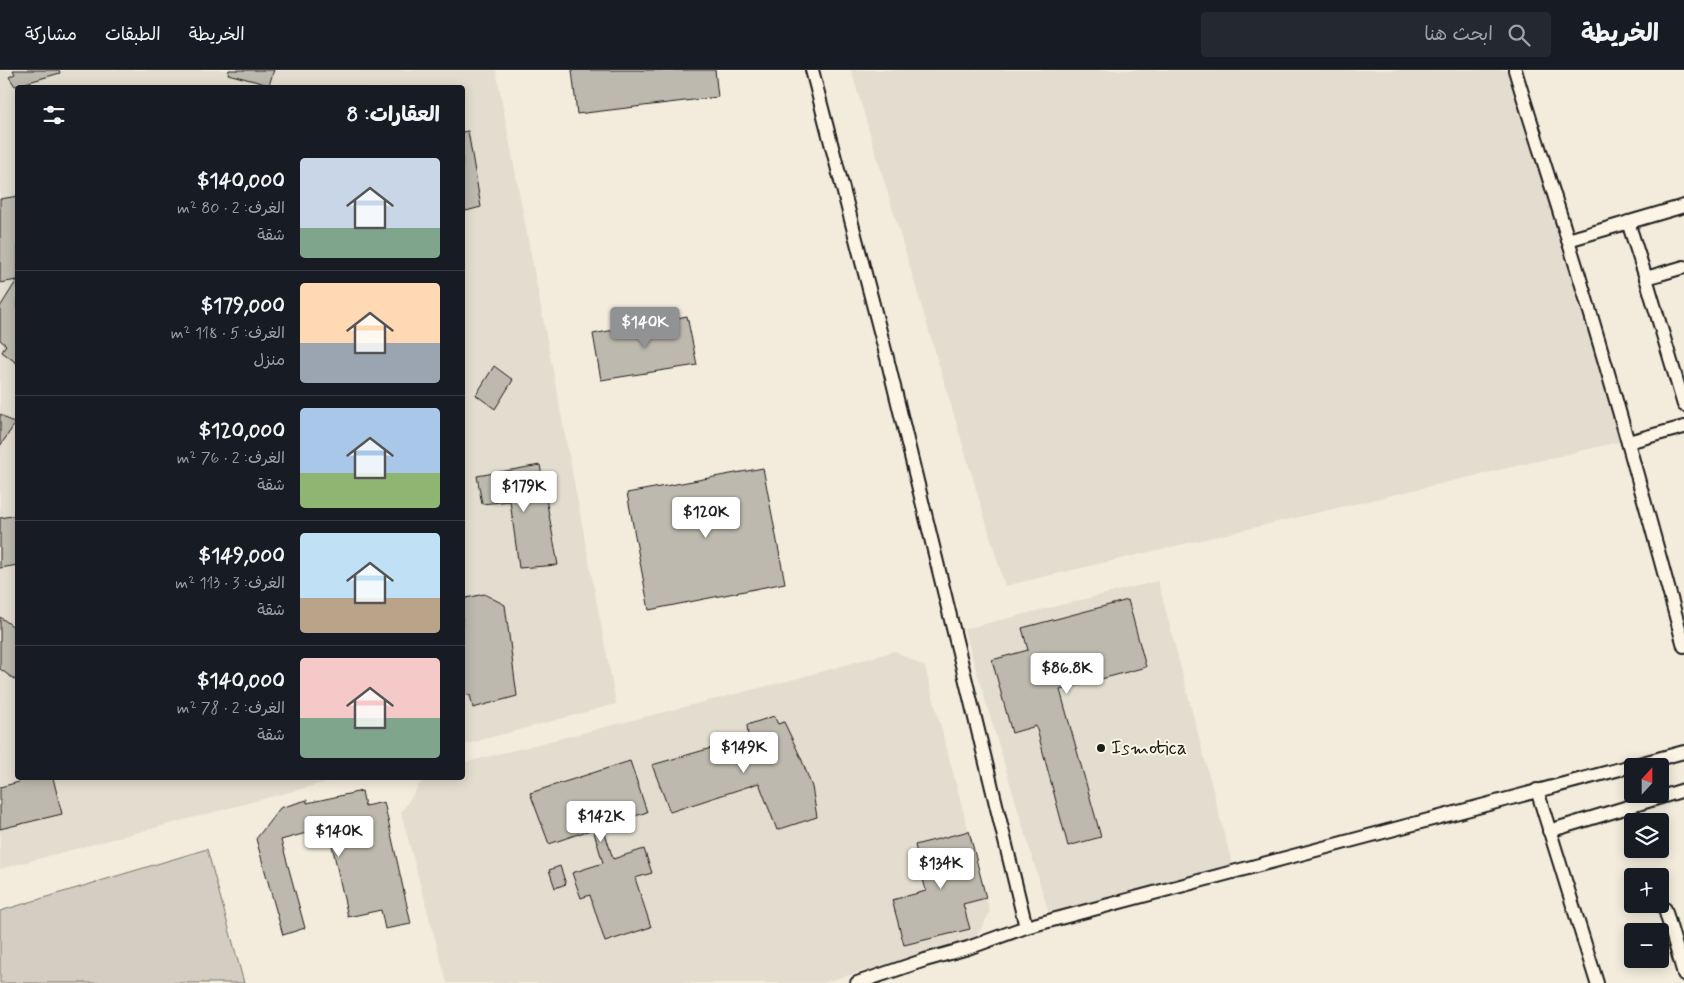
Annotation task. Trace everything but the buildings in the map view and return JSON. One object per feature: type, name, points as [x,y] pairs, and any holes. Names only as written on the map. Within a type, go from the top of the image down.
[{"type":"street","points":[[812,70],[888,358],[1026,927]]},
{"type":"street","points":[[1515,70],[1628,442],[1684,646]]},
{"type":"street","points":[[1568,240],[1684,206]]},
{"type":"street","points":[[1628,222],[1684,405]]},
{"type":"street","points":[[1646,278],[1684,267]]},
{"type":"street","points":[[1628,442],[1684,428]]},
{"type":"street","points":[[857,983],[968,948],[1026,927],[1684,752]]},
{"type":"street","points":[[1536,790],[1596,983]]},
{"type":"street","points":[[1549,831],[1684,790]]},
{"type":"street","points":[[1666,913],[1684,974]]},
{"type":"shaded area","points":[[0,70],[496,70],[616,704],[465,744],[465,85],[15,85],[15,780],[334,780],[0,869]]},
{"type":"shaded area","points":[[851,70],[1508,70],[1623,441],[1005,586]]},
{"type":"shaded area","name":"Ismotica","points":[[1158,581],[1233,867],[1051,920],[964,629]]},
{"type":"shaded area","points":[[895,651],[925,667],[990,912],[975,939],[822,983],[447,983],[401,813],[423,780],[465,780],[465,762],[795,679]]},
{"type":"shaded area","points":[[207,849],[244,983],[0,983],[0,911]]},
{"type":"place","name":"Ismotica","points":[[1101,748]]}]
